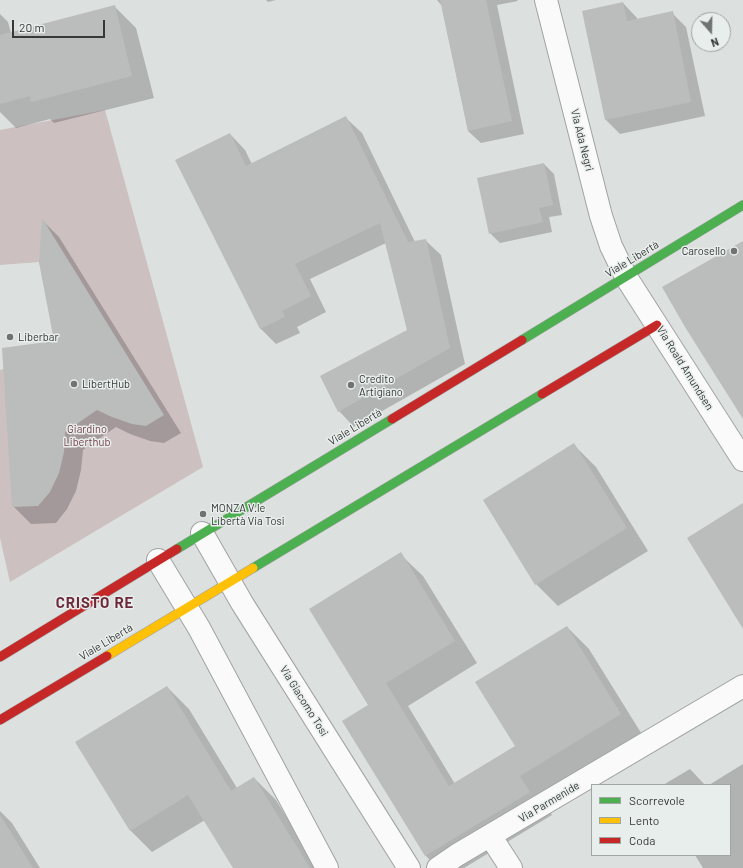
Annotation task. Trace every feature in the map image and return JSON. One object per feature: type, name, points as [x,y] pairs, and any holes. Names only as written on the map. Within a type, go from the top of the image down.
[{"type":"main road","name":"Viale Libertà","points":[[0,657],[743,205]]},
{"type":"main road","name":"Viale Libertà","points":[[0,720],[658,325]]},
{"type":"street","name":"Via Ada Negri","points":[[546,0],[601,216],[611,246],[626,277]]},
{"type":"street","name":"Via Roald Amundsen","points":[[626,277],[743,460]]},
{"type":"street","name":"Via Giacomo Tosi","points":[[202,533],[230,582],[409,868]]},
{"type":"street","points":[[158,560],[187,607],[327,868]]},
{"type":"street","name":"Via Parmenide","points":[[438,868],[457,855],[491,837],[743,686]]},
{"type":"street","points":[[491,837],[511,868]]},
{"type":"green space","name":"Giardino Liberthub","points":[[105,110],[203,467],[10,582],[0,538],[0,370],[58,353],[39,262],[0,265],[0,130]]},
{"type":"building","points":[[440,0],[486,0],[512,121],[468,131]]},
{"type":"building","points":[[623,2],[627,21],[673,11],[691,102],[605,120],[582,11]]},
{"type":"building","points":[[115,5],[132,76],[31,102],[30,96],[0,104],[0,35]]},
{"type":"building","points":[[346,116],[408,242],[426,239],[450,348],[338,412],[320,376],[407,330],[380,223],[295,264],[311,296],[282,311],[285,317],[260,329],[175,160],[230,133],[246,166]]},
{"type":"building","points":[[544,163],[553,205],[539,208],[543,222],[489,234],[477,178]]},
{"type":"building","name":"LibertHub","points":[[42,218],[164,415],[146,426],[132,424],[97,410],[65,432],[64,452],[59,473],[50,492],[38,506],[12,507],[2,348],[54,341],[39,262]]},
{"type":"building","points":[[743,241],[743,419],[685,327],[662,287]]},
{"type":"building","points":[[574,443],[627,528],[535,585],[483,500]]},
{"type":"building","points":[[743,503],[743,629],[687,538]]},
{"type":"building","points":[[401,552],[455,641],[386,683],[449,786],[515,746],[475,682],[567,626],[621,714],[520,776],[530,792],[425,856],[342,721],[368,705],[309,609]]},
{"type":"building","points":[[167,686],[231,791],[254,777],[310,868],[233,868],[188,795],[130,831],[75,742]]},
{"type":"building","points":[[0,815],[33,868],[0,868]]},
{"type":"traffic: fast","points":[[522,340],[743,205]]},
{"type":"traffic: fast","points":[[253,568],[542,394]]},
{"type":"traffic: fast","points":[[177,549],[392,419]]},
{"type":"traffic: slow","points":[[107,656],[253,568]]},
{"type":"traffic: jam","points":[[542,394],[657,325]]},
{"type":"traffic: jam","points":[[392,419],[522,340]]},
{"type":"traffic: jam","points":[[0,657],[177,549]]},
{"type":"traffic: jam","points":[[0,720],[107,656]]},
{"type":"place","name":"Carosello","points":[[734,251]]},
{"type":"place","name":"Liberbar","points":[[10,337]]},
{"type":"place","name":"LibertHub","points":[[74,384]]},
{"type":"place","name":"Credito Artigiano","points":[[351,385]]},
{"type":"place","name":"MONZA V.le Libertà Via Tosi","points":[[203,514]]},
{"type":"district","name":"CRISTO RE","points":[[95,603]]}]
